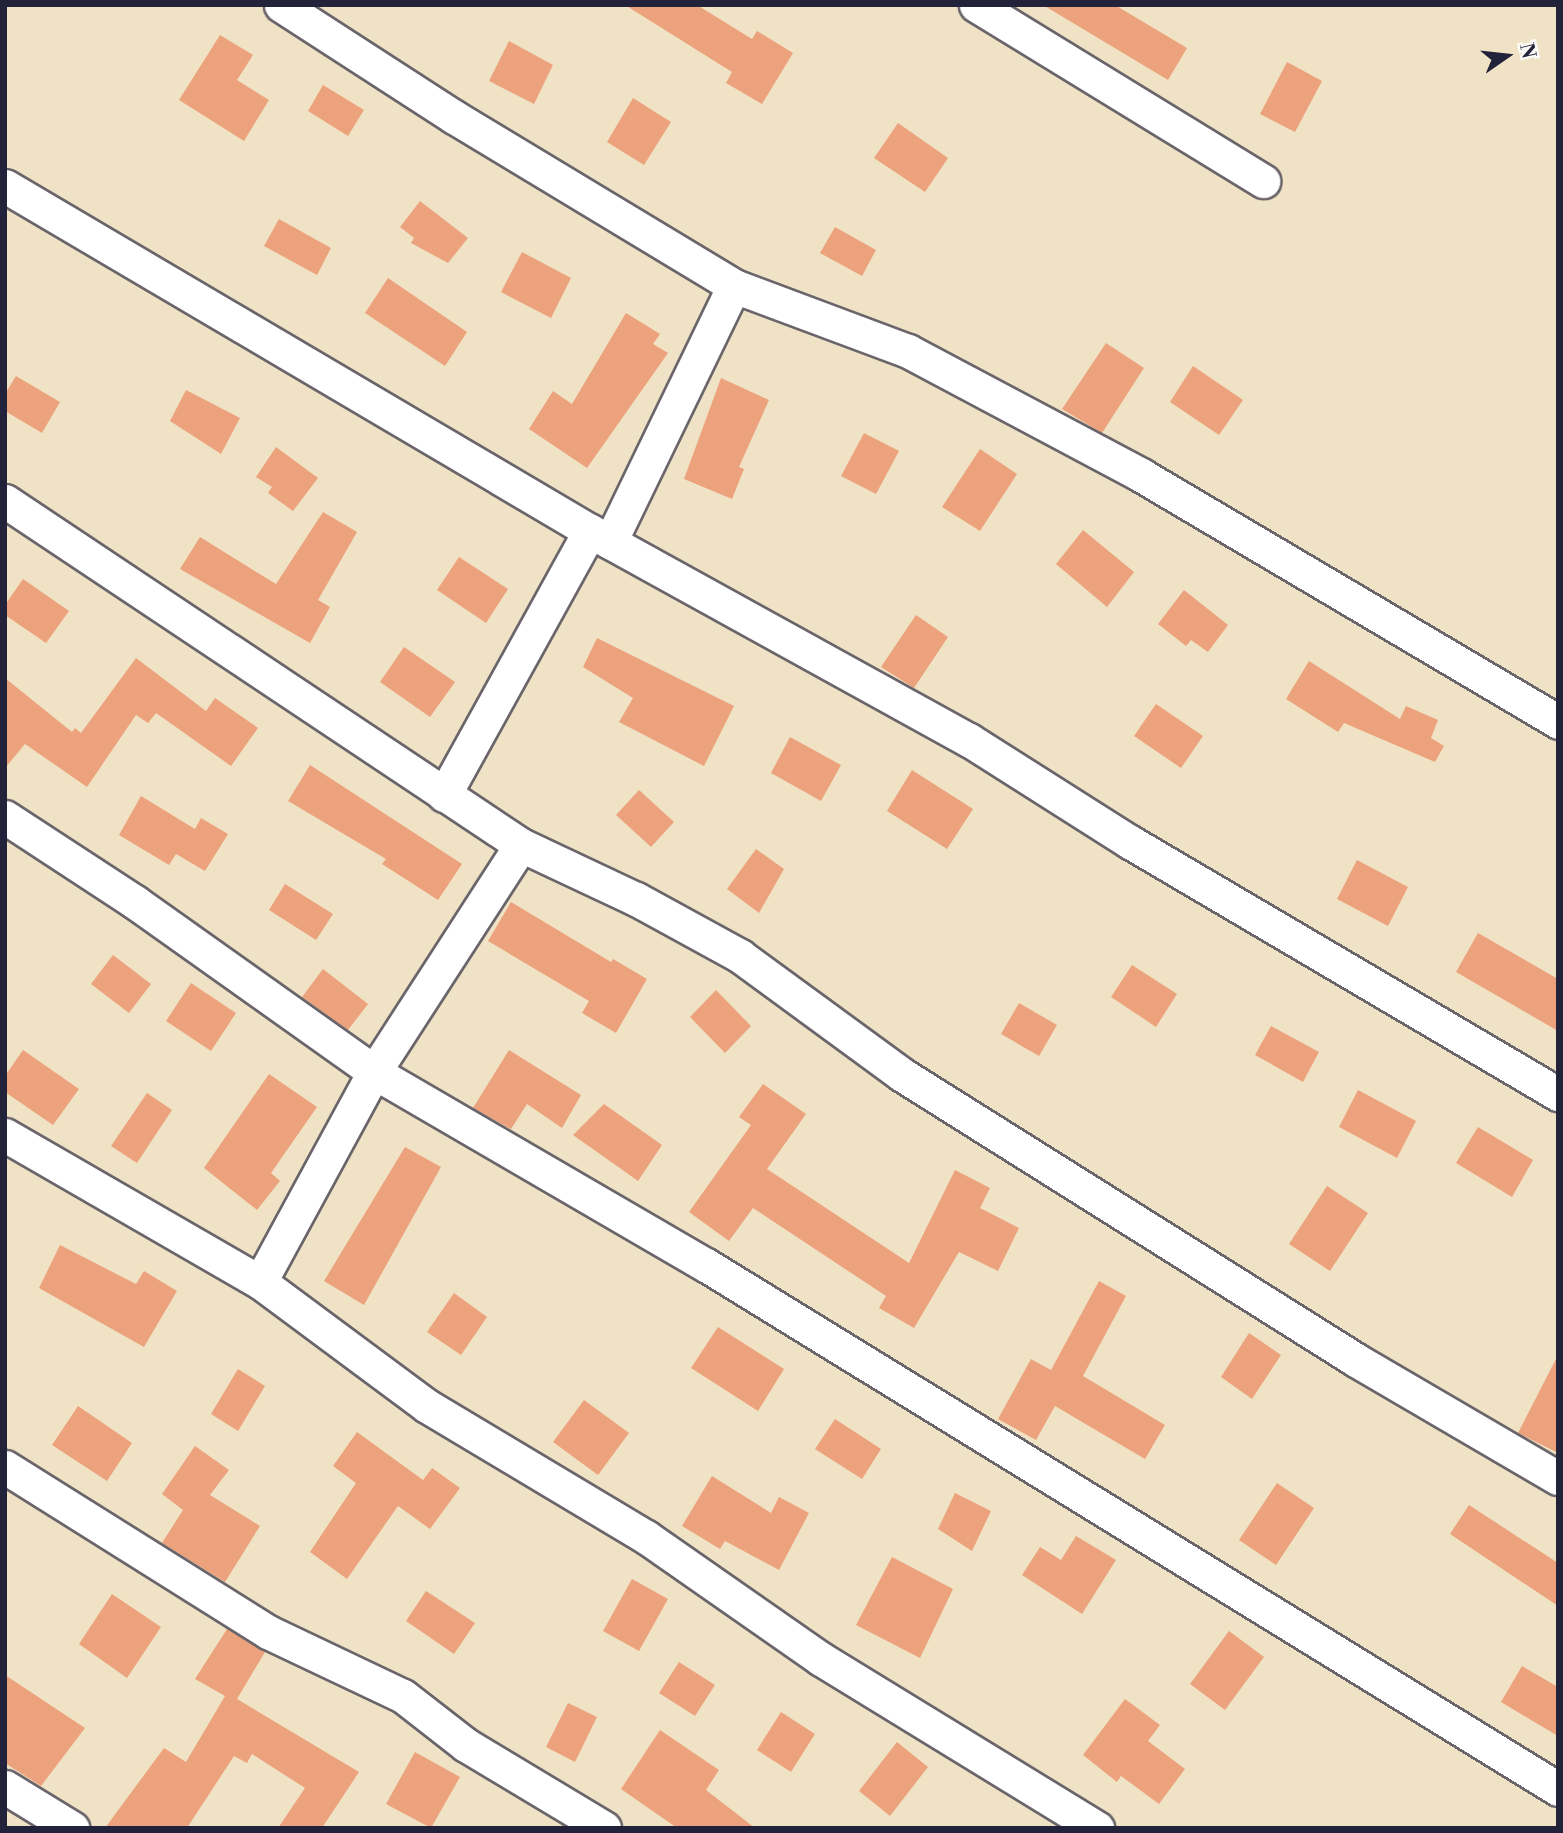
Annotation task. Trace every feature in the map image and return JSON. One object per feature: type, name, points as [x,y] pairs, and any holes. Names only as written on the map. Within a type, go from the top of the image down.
[{"type":"street","points":[[281,5],[454,117],[734,286],[908,351],[1141,475],[1558,722]]},
{"type":"street","points":[[976,5],[1262,181]]},
{"type":"street","points":[[5,186],[600,537],[969,740],[1130,842],[1558,1094]]},
{"type":"street","points":[[444,795],[600,537],[734,286]]},
{"type":"street","points":[[5,501],[521,845],[636,899],[740,956],[901,1074],[1356,1360],[1558,1478]]},
{"type":"street","points":[[5,817],[135,902],[374,1072],[706,1265],[1558,1788]]},
{"type":"street","points":[[260,1282],[374,1072],[521,845]]},
{"type":"street","points":[[5,1135],[260,1282],[427,1406],[646,1536],[821,1659],[1097,1828]]},
{"type":"street","points":[[5,1467],[268,1632],[403,1696],[466,1745],[604,1828]]},
{"type":"street","points":[[5,1787],[72,1828]]},
{"type":"building","points":[[625,5],[697,5],[752,39],[757,31],[793,53],[762,104],[726,83],[732,72]]},
{"type":"building","points":[[1043,5],[1115,5],[1187,48],[1168,80]]},
{"type":"building","points":[[220,35],[253,55],[237,80],[269,100],[244,141],[179,100]]},
{"type":"building","points":[[509,41],[553,65],[534,104],[489,81]]},
{"type":"building","points":[[1287,62],[1322,81],[1295,132],[1260,114]]},
{"type":"building","points":[[323,85],[364,110],[348,136],[308,111]]},
{"type":"building","points":[[633,98],[671,122],[644,165],[607,142]]},
{"type":"building","points":[[898,123],[948,158],[925,192],[874,158]]},
{"type":"building","points":[[420,201],[468,238],[448,263],[411,243],[414,238],[400,227]]},
{"type":"building","points":[[279,219],[331,248],[317,275],[264,246]]},
{"type":"building","points":[[835,227],[876,250],[862,276],[820,253]]},
{"type":"building","points":[[522,252],[571,278],[551,318],[501,292]]},
{"type":"building","points":[[388,278],[467,332],[445,366],[365,313]]},
{"type":"building","points":[[626,313],[660,334],[653,344],[668,353],[587,468],[529,429],[553,391],[572,404]]},
{"type":"building","points":[[1106,343],[1144,368],[1102,433],[1062,409]]},
{"type":"building","points":[[1193,366],[1243,400],[1219,435],[1170,402]]},
{"type":"building","points":[[16,376],[60,402],[42,433],[5,411],[5,394]]},
{"type":"building","points":[[721,378],[769,400],[739,467],[744,469],[732,499],[684,479]]},
{"type":"building","points":[[186,390],[240,418],[221,454],[170,421]]},
{"type":"building","points":[[864,433],[899,451],[876,494],[841,476]]},
{"type":"building","points":[[276,447],[318,478],[293,511],[268,493],[272,487],[256,477]]},
{"type":"building","points":[[980,449],[1017,474],[980,531],[942,507]]},
{"type":"building","points":[[323,512],[357,532],[318,600],[330,607],[310,643],[180,569],[200,537],[276,584]]},
{"type":"building","points":[[1083,530],[1134,572],[1107,607],[1056,564]]},
{"type":"building","points":[[459,557],[508,589],[486,623],[437,590]]},
{"type":"building","points":[[23,579],[69,611],[46,643],[5,615],[5,605]]},
{"type":"building","points":[[1184,590],[1228,625],[1208,652],[1191,640],[1186,646],[1158,624]]},
{"type":"building","points":[[916,615],[948,637],[914,688],[881,667]]},
{"type":"building","points":[[597,638],[734,706],[704,766],[619,722],[633,698],[583,667]]},
{"type":"building","points":[[404,647],[455,682],[430,717],[380,682]]},
{"type":"building","points":[[136,658],[206,711],[215,698],[258,728],[231,766],[156,713],[148,723],[136,715],[87,787],[25,744],[5,768],[5,678],[72,732],[75,728],[81,733]]},
{"type":"building","points":[[1309,661],[1400,719],[1406,706],[1438,720],[1431,738],[1444,746],[1435,762],[1344,723],[1338,732],[1286,699]]},
{"type":"building","points":[[1156,704],[1203,736],[1181,768],[1134,736]]},
{"type":"building","points":[[790,737],[841,765],[821,801],[771,773]]},
{"type":"building","points":[[310,765],[462,864],[438,900],[382,864],[386,859],[288,801]]},
{"type":"building","points":[[912,770],[973,809],[947,849],[887,811]]},
{"type":"building","points":[[639,790],[674,822],[651,847],[616,815]]},
{"type":"building","points":[[141,796],[195,829],[201,818],[228,834],[205,871],[176,854],[169,865],[119,835]]},
{"type":"building","points":[[756,849],[784,869],[759,913],[727,889]]},
{"type":"building","points":[[1357,860],[1408,887],[1388,926],[1337,899]]},
{"type":"building","points":[[285,884],[333,914],[316,940],[269,910]]},
{"type":"building","points":[[511,902],[611,962],[613,959],[647,979],[616,1033],[582,1013],[589,1001],[488,941]]},
{"type":"building","points":[[1478,933],[1558,979],[1558,1031],[1456,972]]},
{"type":"building","points":[[113,955],[151,984],[129,1013],[91,984]]},
{"type":"building","points":[[1132,965],[1177,994],[1156,1027],[1111,997]]},
{"type":"building","points":[[323,969],[368,1004],[348,1030],[302,997]]},
{"type":"building","points":[[191,983],[236,1013],[211,1051],[166,1021]]},
{"type":"building","points":[[716,990],[751,1026],[725,1053],[690,1017]]},
{"type":"building","points":[[1019,1003],[1057,1025],[1039,1056],[1001,1034]]},
{"type":"building","points":[[1271,1026],[1319,1052],[1303,1082],[1255,1055]]},
{"type":"building","points":[[23,1050],[79,1089],[53,1125],[5,1092],[5,1076]]},
{"type":"building","points":[[509,1050],[581,1095],[562,1128],[527,1104],[511,1129],[473,1108]]},
{"type":"building","points":[[269,1074],[317,1107],[271,1173],[280,1181],[257,1210],[204,1168]]},
{"type":"building","points":[[763,1084],[806,1114],[767,1169],[909,1263],[955,1170],[990,1188],[980,1208],[1019,1228],[998,1271],[959,1252],[914,1328],[879,1308],[886,1296],[753,1208],[729,1241],[689,1212],[751,1125],[739,1117]]},
{"type":"building","points":[[1358,1090],[1416,1121],[1397,1158],[1339,1127]]},
{"type":"building","points":[[147,1093],[172,1110],[137,1163],[111,1146]]},
{"type":"building","points":[[604,1104],[662,1145],[638,1181],[573,1135]]},
{"type":"building","points":[[1478,1127],[1533,1160],[1512,1197],[1456,1163]]},
{"type":"building","points":[[405,1147],[441,1167],[364,1305],[324,1281]]},
{"type":"building","points":[[1327,1186],[1368,1213],[1330,1271],[1289,1244]]},
{"type":"building","points":[[60,1245],[136,1284],[144,1271],[177,1291],[144,1347],[39,1288]]},
{"type":"building","points":[[1099,1281],[1126,1296],[1083,1376],[1165,1425],[1145,1459],[1055,1406],[1036,1440],[998,1419],[1031,1359],[1051,1370]]},
{"type":"building","points":[[454,1293],[487,1317],[461,1355],[427,1332]]},
{"type":"building","points":[[718,1327],[784,1369],[758,1411],[691,1368]]},
{"type":"building","points":[[1249,1333],[1281,1355],[1252,1399],[1221,1377]]},
{"type":"building","points":[[1558,1355],[1558,1453],[1518,1433]]},
{"type":"building","points":[[238,1369],[265,1386],[238,1431],[211,1414]]},
{"type":"building","points":[[584,1400],[629,1433],[598,1475],[553,1442]]},
{"type":"building","points":[[78,1406],[132,1443],[107,1481],[52,1445]]},
{"type":"building","points":[[835,1419],[881,1449],[862,1479],[815,1449]]},
{"type":"building","points":[[357,1432],[423,1480],[432,1468],[460,1488],[430,1529],[398,1506],[347,1579],[310,1552],[356,1483],[333,1466]]},
{"type":"building","points":[[195,1446],[229,1470],[210,1495],[260,1526],[225,1582],[162,1543],[183,1510],[162,1494]]},
{"type":"building","points":[[712,1476],[771,1513],[779,1497],[809,1513],[779,1570],[725,1541],[720,1549],[682,1526]]},
{"type":"building","points":[[1277,1483],[1314,1508],[1276,1565],[1239,1540]]},
{"type":"building","points":[[955,1493],[991,1511],[972,1551],[938,1529]]},
{"type":"building","points":[[1469,1505],[1558,1563],[1558,1606],[1450,1534]]},
{"type":"building","points":[[1076,1536],[1116,1560],[1082,1614],[1022,1575],[1040,1547],[1061,1560]]},
{"type":"building","points":[[892,1557],[953,1589],[920,1658],[856,1625]]},
{"type":"building","points":[[632,1579],[668,1599],[639,1651],[603,1631]]},
{"type":"building","points":[[426,1591],[475,1623],[454,1654],[406,1621]]},
{"type":"building","points":[[112,1594],[161,1627],[127,1678],[79,1644]]},
{"type":"building","points":[[227,1629],[265,1652],[237,1699],[359,1772],[322,1828],[278,1828],[305,1788],[252,1754],[247,1763],[234,1756],[187,1828],[105,1828],[164,1748],[186,1762],[225,1696],[195,1679]]},
{"type":"building","points":[[1229,1631],[1264,1657],[1225,1710],[1190,1684]]},
{"type":"building","points":[[679,1662],[715,1685],[695,1716],[659,1693]]},
{"type":"building","points":[[1522,1666],[1558,1687],[1558,1736],[1501,1702]]},
{"type":"building","points":[[5,1675],[85,1728],[41,1786],[5,1763]]},
{"type":"building","points":[[1125,1699],[1160,1725],[1148,1741],[1185,1769],[1159,1804],[1121,1776],[1117,1782],[1083,1755]]},
{"type":"building","points":[[568,1703],[597,1717],[575,1762],[546,1747]]},
{"type":"building","points":[[781,1712],[815,1734],[791,1772],[757,1750]]},
{"type":"building","points":[[660,1730],[719,1770],[706,1790],[755,1828],[677,1828],[621,1789]]},
{"type":"building","points":[[897,1742],[928,1767],[890,1816],[859,1791]]},
{"type":"building","points":[[415,1752],[460,1777],[431,1828],[386,1804]]}]
